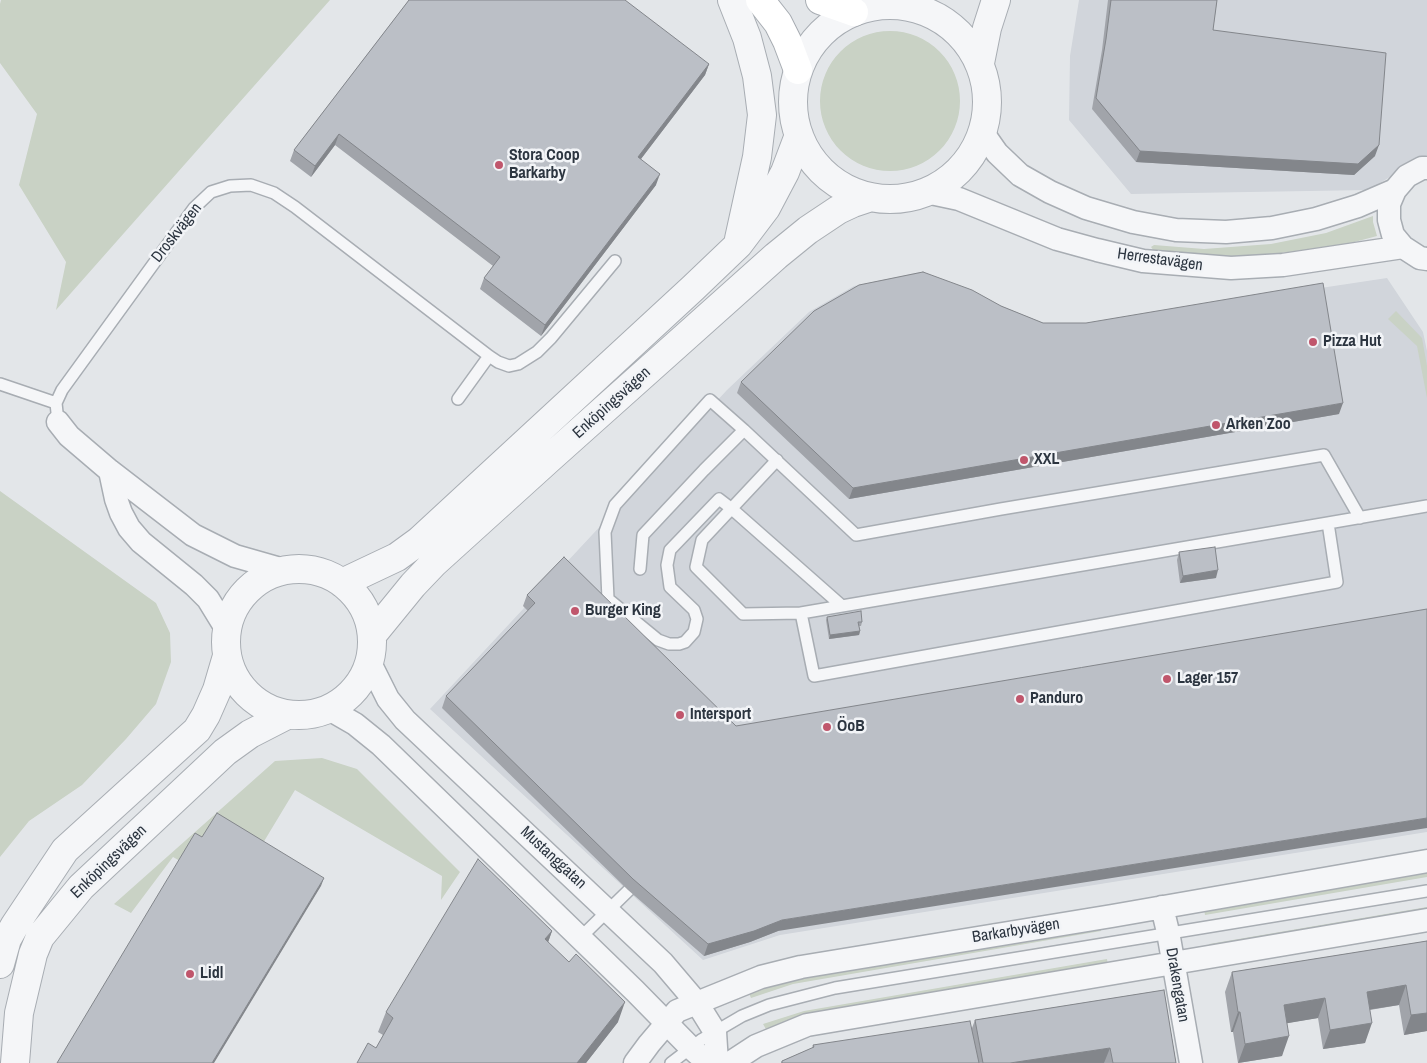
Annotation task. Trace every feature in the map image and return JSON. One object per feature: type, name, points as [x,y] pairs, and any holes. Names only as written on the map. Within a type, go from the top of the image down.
[{"type":"main road","points":[[760,0],[778,23],[788,41],[798,70]]},
{"type":"main road","points":[[820,0],[854,12]]},
{"type":"street","points":[[732,0],[747,38],[758,76],[762,115],[757,157],[738,245]]},
{"type":"street","points":[[980,63],[987,28],[996,0]]},
{"type":"street","points":[[908,3],[949,24],[967,42],[980,63],[988,98],[987,116],[983,133],[970,158],[951,178],[926,192],[908,198],[890,200],[871,198],[852,192],[835,182],[820,169],[808,153],[799,136],[794,119],[793,103],[794,86],[798,70],[814,41],[839,19],[854,12],[878,5],[908,3]]},
{"type":"street","name":"Herrestavägen","points":[[983,133],[997,152],[1020,175],[1050,192],[1086,208],[1133,222],[1176,230],[1226,232],[1272,228],[1316,219],[1395,190]]},
{"type":"street","name":"Enköpingsvägen","points":[[342,583],[397,557],[418,541],[738,245],[766,208],[785,172],[799,136]]},
{"type":"street","name":"Herrestavägen","points":[[1419,258],[1393,235],[1389,220],[1389,204],[1395,190],[1407,176],[1422,168],[1427,168]]},
{"type":"street","name":"Herrestavägen","points":[[926,192],[959,199],[1057,238],[1143,261],[1231,268],[1419,258]]},
{"type":"street","name":"Enköpingsvägen","points":[[373,634],[434,564],[776,256],[808,230],[838,210],[871,198]]},
{"type":"street","points":[[57,412],[69,436],[110,471],[193,535],[235,556],[284,570]]},
{"type":"street","points":[[110,471],[121,513],[129,528],[141,542],[194,585],[208,599],[227,643],[235,676],[247,693],[258,702],[287,715],[314,714],[329,709],[350,695],[365,675],[370,663],[373,634],[363,605],[354,593],[328,575],[313,570],[298,569],[284,570],[265,577],[249,589],[239,600],[232,613],[227,643]]},
{"type":"street","name":"Enköpingsvägen","points":[[0,964],[7,939],[8,921],[65,850],[197,730],[213,698],[227,643]]},
{"type":"street","name":"Mustanggatan","points":[[370,663],[388,699],[405,720],[663,963],[697,1003],[715,1032],[717,1063]]},
{"type":"street","points":[[329,709],[355,724],[380,745],[708,1063]]},
{"type":"street","name":"Enköpingsvägen","points":[[15,1063],[19,1013],[33,954],[40,937],[81,887],[225,752],[250,734],[287,715]]},
{"type":"street","name":"Barkarbyvägen","points":[[635,1063],[648,1044],[677,1011],[761,977],[801,967],[1162,907],[1427,860]]},
{"type":"street","name":"Drakengatan","points":[[1162,907],[1174,963],[1191,1063]]},
{"type":"street","points":[[730,1063],[756,1046],[807,1025],[1427,920]]},
{"type":"street","points":[[8,921],[40,937]]},
{"type":"lane","name":"Droskvägen","points":[[57,412],[62,390],[194,208],[211,192],[230,186],[251,185],[274,192],[489,356],[509,366],[518,364],[537,352],[551,338],[615,261]]},
{"type":"lane","points":[[458,399],[489,356]]},
{"type":"lane","points":[[0,384],[57,412]]},
{"type":"lane","points":[[842,606],[732,509],[718,499],[670,550],[667,565],[670,587],[694,610],[697,619],[694,632],[684,642],[679,644],[668,644],[658,640],[608,599],[605,532],[615,505],[710,400],[856,535],[1001,508],[1324,456],[1360,518]]},
{"type":"lane","points":[[640,569],[643,535],[744,430]]},
{"type":"lane","points":[[777,460],[702,540],[696,567],[743,614],[801,612],[842,606],[1427,506]]},
{"type":"lane","points":[[801,612],[814,676],[1337,582],[1328,523]]},
{"type":"lane","points":[[580,938],[628,890]]},
{"type":"lane","name":"Barkarbyvägen","points":[[671,1063],[690,1047],[742,1016],[769,1005],[835,988],[1427,891]]},
{"type":"shaded area","points":[[1,0],[330,0],[56,310],[66,262],[19,185],[37,114],[0,63]]},
{"type":"shaded area","points":[[1079,0],[1427,0],[1427,155],[1368,190],[1131,194],[1069,120],[1070,56]]},
{"type":"shaded area","points":[[890,31],[917,37],[929,43],[939,52],[948,62],[954,74],[960,101],[954,128],[948,140],[939,150],[929,159],[917,165],[890,171],[863,165],[851,159],[841,150],[832,140],[826,128],[820,101],[826,74],[832,62],[841,52],[851,43],[863,37]]},
{"type":"shaded area","points":[[1373,216],[1377,236],[1347,244],[1310,250],[1240,257],[1154,251],[1151,247],[1154,245],[1204,249],[1271,244],[1326,233]]},
{"type":"shaded area","points":[[920,272],[1042,324],[1082,324],[1387,278],[1423,332],[1427,351],[1427,832],[780,935],[703,960],[430,709],[727,390],[809,312],[854,286]]},
{"type":"shaded area","points":[[1396,311],[1422,338],[1427,366],[1427,398],[1417,346],[1388,319]]},
{"type":"shaded area","points":[[0,491],[156,603],[170,633],[171,662],[156,704],[126,739],[82,785],[29,821],[0,857]]},
{"type":"shaded area","points":[[322,758],[357,769],[460,872],[441,900],[442,876],[295,790],[260,848],[199,845],[180,861],[173,857],[131,913],[114,904],[275,761]]},
{"type":"shaded area","points":[[1427,871],[1427,877],[1205,915],[1204,909]]},
{"type":"shaded area","points":[[1427,907],[1427,913],[1211,950],[1209,944]]},
{"type":"shaded area","points":[[1100,925],[1101,931],[793,984],[751,998],[748,991],[785,979]]},
{"type":"shaded area","points":[[1107,959],[1108,967],[767,1031],[763,1024],[804,1011]]},
{"type":"building","name":"Stora Coop Barkarby","points":[[409,0],[625,0],[709,64],[638,157],[660,174],[545,325],[484,278],[500,257],[339,134],[315,166],[294,150]]},
{"type":"building","points":[[1111,0],[1217,0],[1213,30],[1386,53],[1379,145],[1358,164],[1140,151],[1096,98]]},
{"type":"building","points":[[923,272],[972,290],[1001,306],[1043,323],[1086,323],[1323,283],[1343,403],[853,488],[741,382],[814,311],[859,285]]},
{"type":"building","points":[[1215,547],[1218,570],[1183,576],[1179,552]]},
{"type":"building","points":[[564,557],[736,726],[1427,609],[1427,818],[782,920],[754,931],[708,944],[633,879],[446,696],[535,603],[527,595]]},
{"type":"building","points":[[861,611],[862,622],[858,622],[860,631],[830,635],[827,617]]},
{"type":"building","name":"Lidl","points":[[217,813],[324,878],[212,1063],[57,1063],[195,833],[202,837]]},
{"type":"building","points":[[478,859],[552,931],[545,939],[569,962],[576,954],[625,1002],[577,1063],[357,1063],[368,1043],[376,1048],[393,1018],[386,1012]]},
{"type":"building","points":[[1427,941],[1427,1013],[1411,1015],[1406,985],[1367,992],[1372,1023],[1330,1030],[1325,998],[1284,1005],[1289,1036],[1245,1044],[1232,972]]},
{"type":"building","points":[[1164,990],[1176,1063],[1113,1063],[1110,1048],[1010,1063],[983,1063],[975,1020]]},
{"type":"building","points":[[970,1021],[979,1063],[782,1063],[782,1061],[814,1047],[813,1045]]},
{"type":"place","name":"Stora Coop Barkarby","points":[[499,165]]},
{"type":"place","name":"Pizza Hut","points":[[1313,342]]},
{"type":"place","name":"Arken Zoo","points":[[1216,425]]},
{"type":"place","name":"XXL","points":[[1024,460]]},
{"type":"place","name":"Burger King","points":[[575,611]]},
{"type":"place","name":"Lager 157","points":[[1167,679]]},
{"type":"place","name":"Panduro","points":[[1020,699]]},
{"type":"place","name":"Intersport","points":[[680,715]]},
{"type":"place","name":"ÖoB","points":[[827,727]]},
{"type":"place","name":"Lidl","points":[[190,974]]}]
